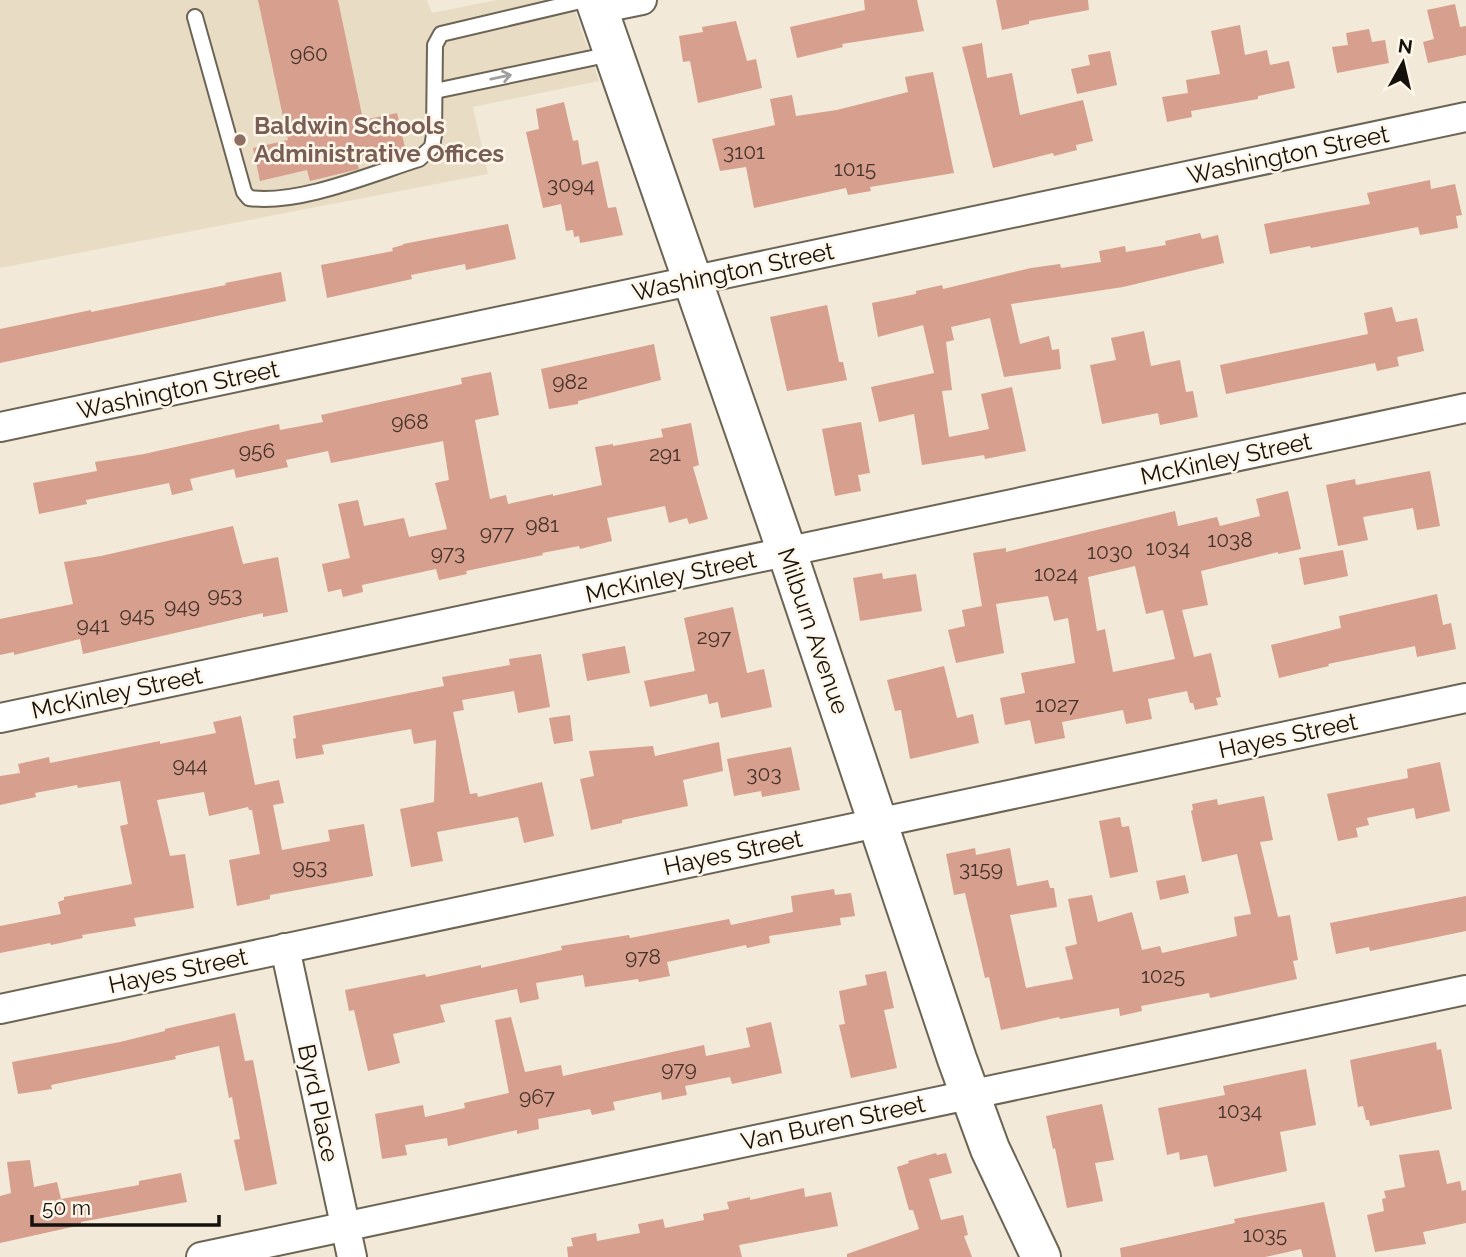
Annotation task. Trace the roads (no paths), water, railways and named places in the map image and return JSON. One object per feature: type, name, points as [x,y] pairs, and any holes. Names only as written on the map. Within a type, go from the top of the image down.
[{"type":"main road","name":"Milburn Avenue","points":[[593,3],[614,53],[787,552],[957,1059],[990,1149],[1041,1257]]},
{"type":"street","points":[[593,3],[642,0]]},
{"type":"street","name":"Washington Street","points":[[0,428],[1466,117]]},
{"type":"street","name":"McKinley Street","points":[[0,718],[1466,408]]},
{"type":"street","name":"Hayes Street","points":[[0,1009],[1466,698]]},
{"type":"street","name":"Byrd Place","points":[[285,948],[352,1257]]},
{"type":"street","name":"Van Buren Street","points":[[201,1257],[1466,990]]},
{"type":"lane","points":[[195,17],[244,192],[249,198],[263,200],[305,194],[419,159],[432,147],[435,45],[441,34],[593,3]]},
{"type":"lane","points":[[435,91],[614,53]]},
{"type":"place","name":"Baldwin Schools Administrative Offices","points":[[240,140]]}]
